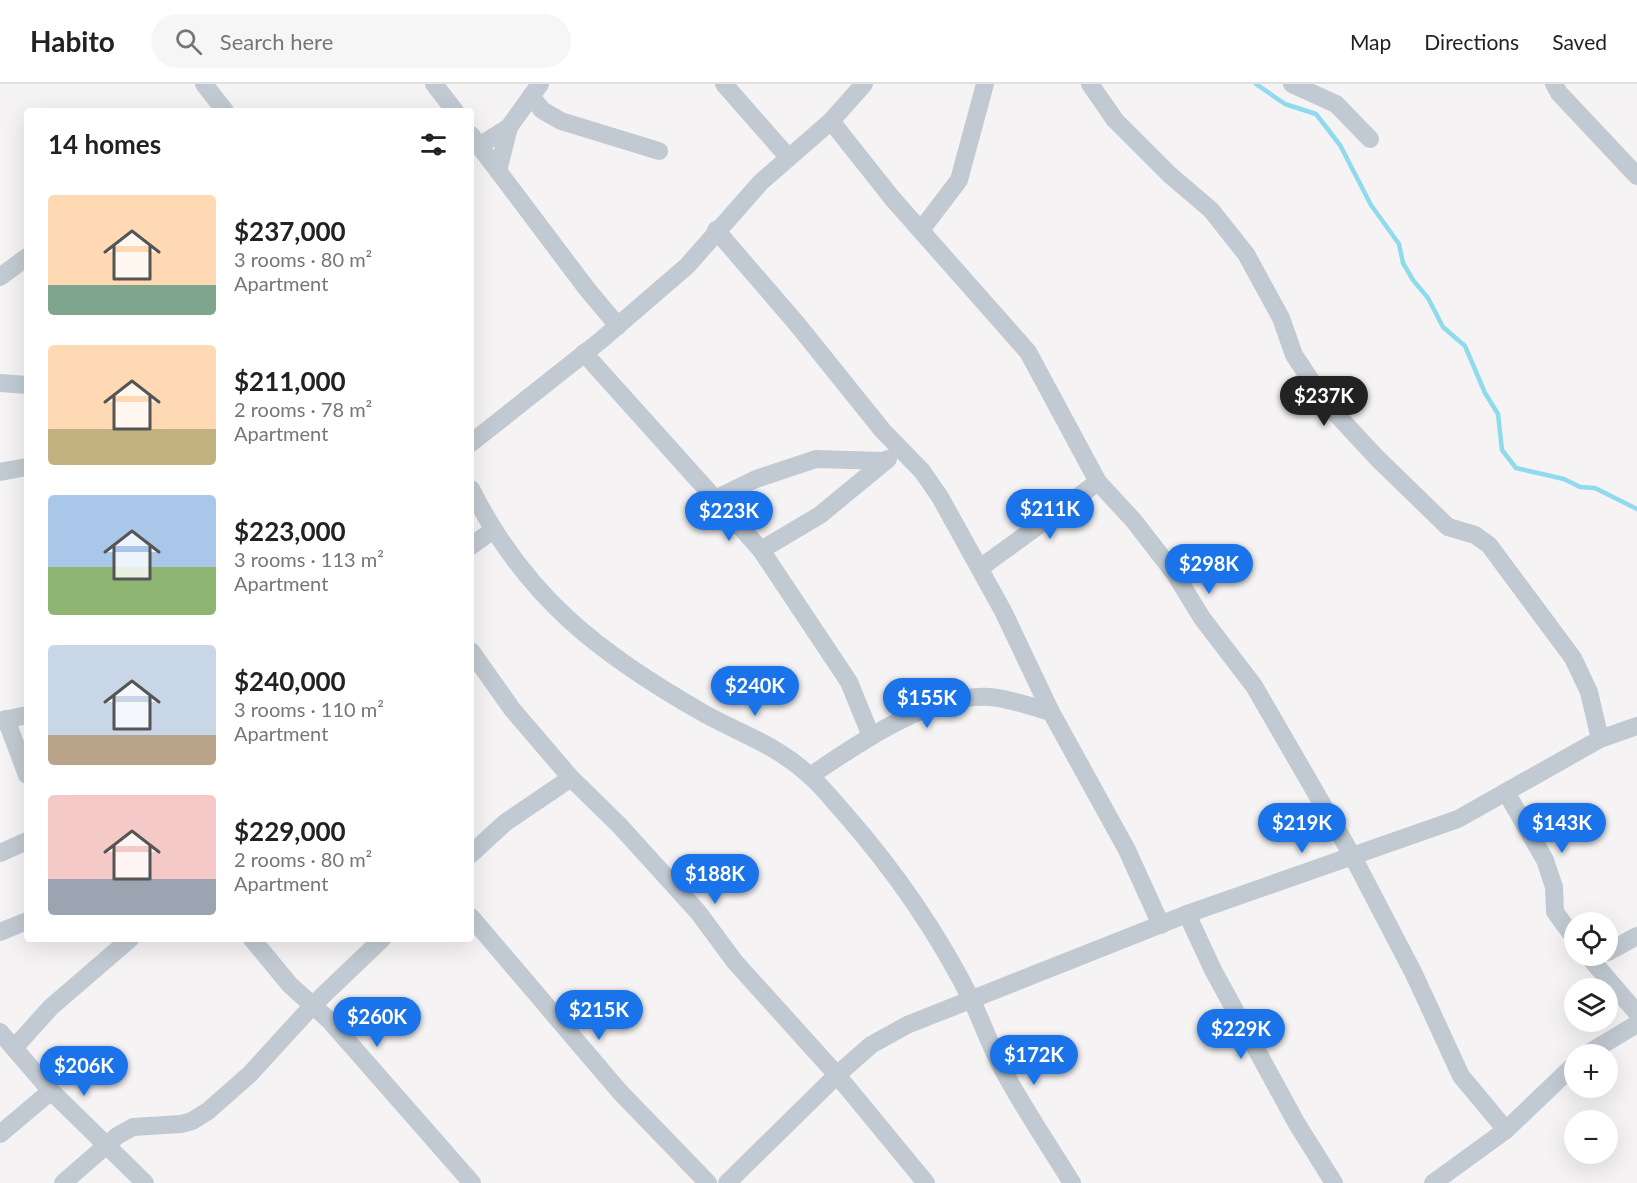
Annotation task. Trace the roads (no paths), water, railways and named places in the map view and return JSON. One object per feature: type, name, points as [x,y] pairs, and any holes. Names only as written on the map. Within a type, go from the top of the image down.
[{"type":"street","points":[[204,84],[223,108]]},
{"type":"street","points":[[435,84],[453,108]]},
{"type":"street","points":[[724,84],[789,157]]},
{"type":"street","points":[[474,441],[618,326],[687,266],[716,230],[761,182],[831,121],[864,84]]},
{"type":"street","points":[[921,230],[959,180],[985,84]]},
{"type":"street","points":[[1090,84],[1116,120],[1170,175],[1212,210],[1246,254],[1281,318],[1294,355],[1326,403],[1377,458],[1448,526],[1475,535],[1489,545],[1573,658],[1589,692],[1600,739]]},
{"type":"street","points":[[1292,84],[1336,104],[1370,139]]},
{"type":"street","points":[[1554,84],[1575,110],[1637,176]]},
{"type":"street","points":[[498,171],[508,127],[536,90]]},
{"type":"street","points":[[536,90],[542,110],[561,121],[659,151]]},
{"type":"street","points":[[831,121],[921,230],[1028,352],[1098,482],[1134,521],[1168,565],[1202,618],[1254,686],[1353,857],[1414,974],[1461,1076],[1506,1130]]},
{"type":"street","points":[[508,127],[475,140],[587,290],[618,326]]},
{"type":"street","points":[[716,230],[790,315],[883,431],[904,450],[940,497],[980,568],[1051,712],[1127,850],[1161,925]]},
{"type":"street","points":[[0,277],[24,259]]},
{"type":"street","points":[[584,353],[761,550],[849,682],[871,736]]},
{"type":"street","points":[[0,383],[24,385]]},
{"type":"street","points":[[761,550],[820,515],[884,461],[904,450]]},
{"type":"street","points":[[716,499],[756,479],[816,459],[884,461]]},
{"type":"street","points":[[0,472],[24,467]]},
{"type":"street","points":[[980,568],[1098,482]]},
{"type":"street","points":[[474,495],[493,530],[534,586],[564,617],[642,677],[709,716],[764,741],[810,776],[866,838],[927,920],[972,1001],[1001,1066],[1072,1183]]},
{"type":"street","points":[[474,544],[493,530]]},
{"type":"street","points":[[474,655],[512,709],[571,778],[644,851],[698,912],[742,970],[837,1075],[926,1183]]},
{"type":"street","points":[[810,776],[871,736],[918,713],[954,701],[989,697],[1051,712]]},
{"type":"street","points":[[24,716],[3,720],[24,768]]},
{"type":"street","points":[[727,1183],[837,1075],[871,1046],[907,1025],[1187,914],[1458,819],[1600,739],[1637,726]]},
{"type":"street","points":[[474,851],[506,822],[571,778]]},
{"type":"street","points":[[1506,792],[1545,860],[1554,887],[1555,912],[1564,924]]},
{"type":"street","points":[[0,853],[24,842]]},
{"type":"street","points":[[1187,914],[1218,980],[1297,1124],[1334,1183]]},
{"type":"street","points":[[474,921],[620,1092],[708,1183]]},
{"type":"street","points":[[0,932],[24,922]]},
{"type":"street","points":[[1618,946],[1637,936]]},
{"type":"street","points":[[14,1048],[51,1007],[127,942]]},
{"type":"street","points":[[254,942],[290,985],[313,1005],[472,1183]]},
{"type":"street","points":[[63,1183],[133,1127],[181,1124],[192,1121],[208,1111],[250,1074],[313,1005],[379,942]]},
{"type":"street","points":[[1605,966],[1637,1013]]},
{"type":"street","points":[[1604,1044],[1637,1024]]},
{"type":"street","points":[[0,1032],[51,1091],[145,1183]]},
{"type":"street","points":[[1433,1183],[1506,1130],[1564,1075]]},
{"type":"street","points":[[0,1134],[51,1091]]},
{"type":"waterway","points":[[1256,84],[1285,104],[1316,114],[1340,145],[1371,205],[1399,244],[1403,263],[1413,280],[1428,298],[1443,327],[1465,346],[1485,393],[1498,414],[1502,450],[1516,468],[1564,479],[1580,487],[1595,488],[1637,509]]}]
